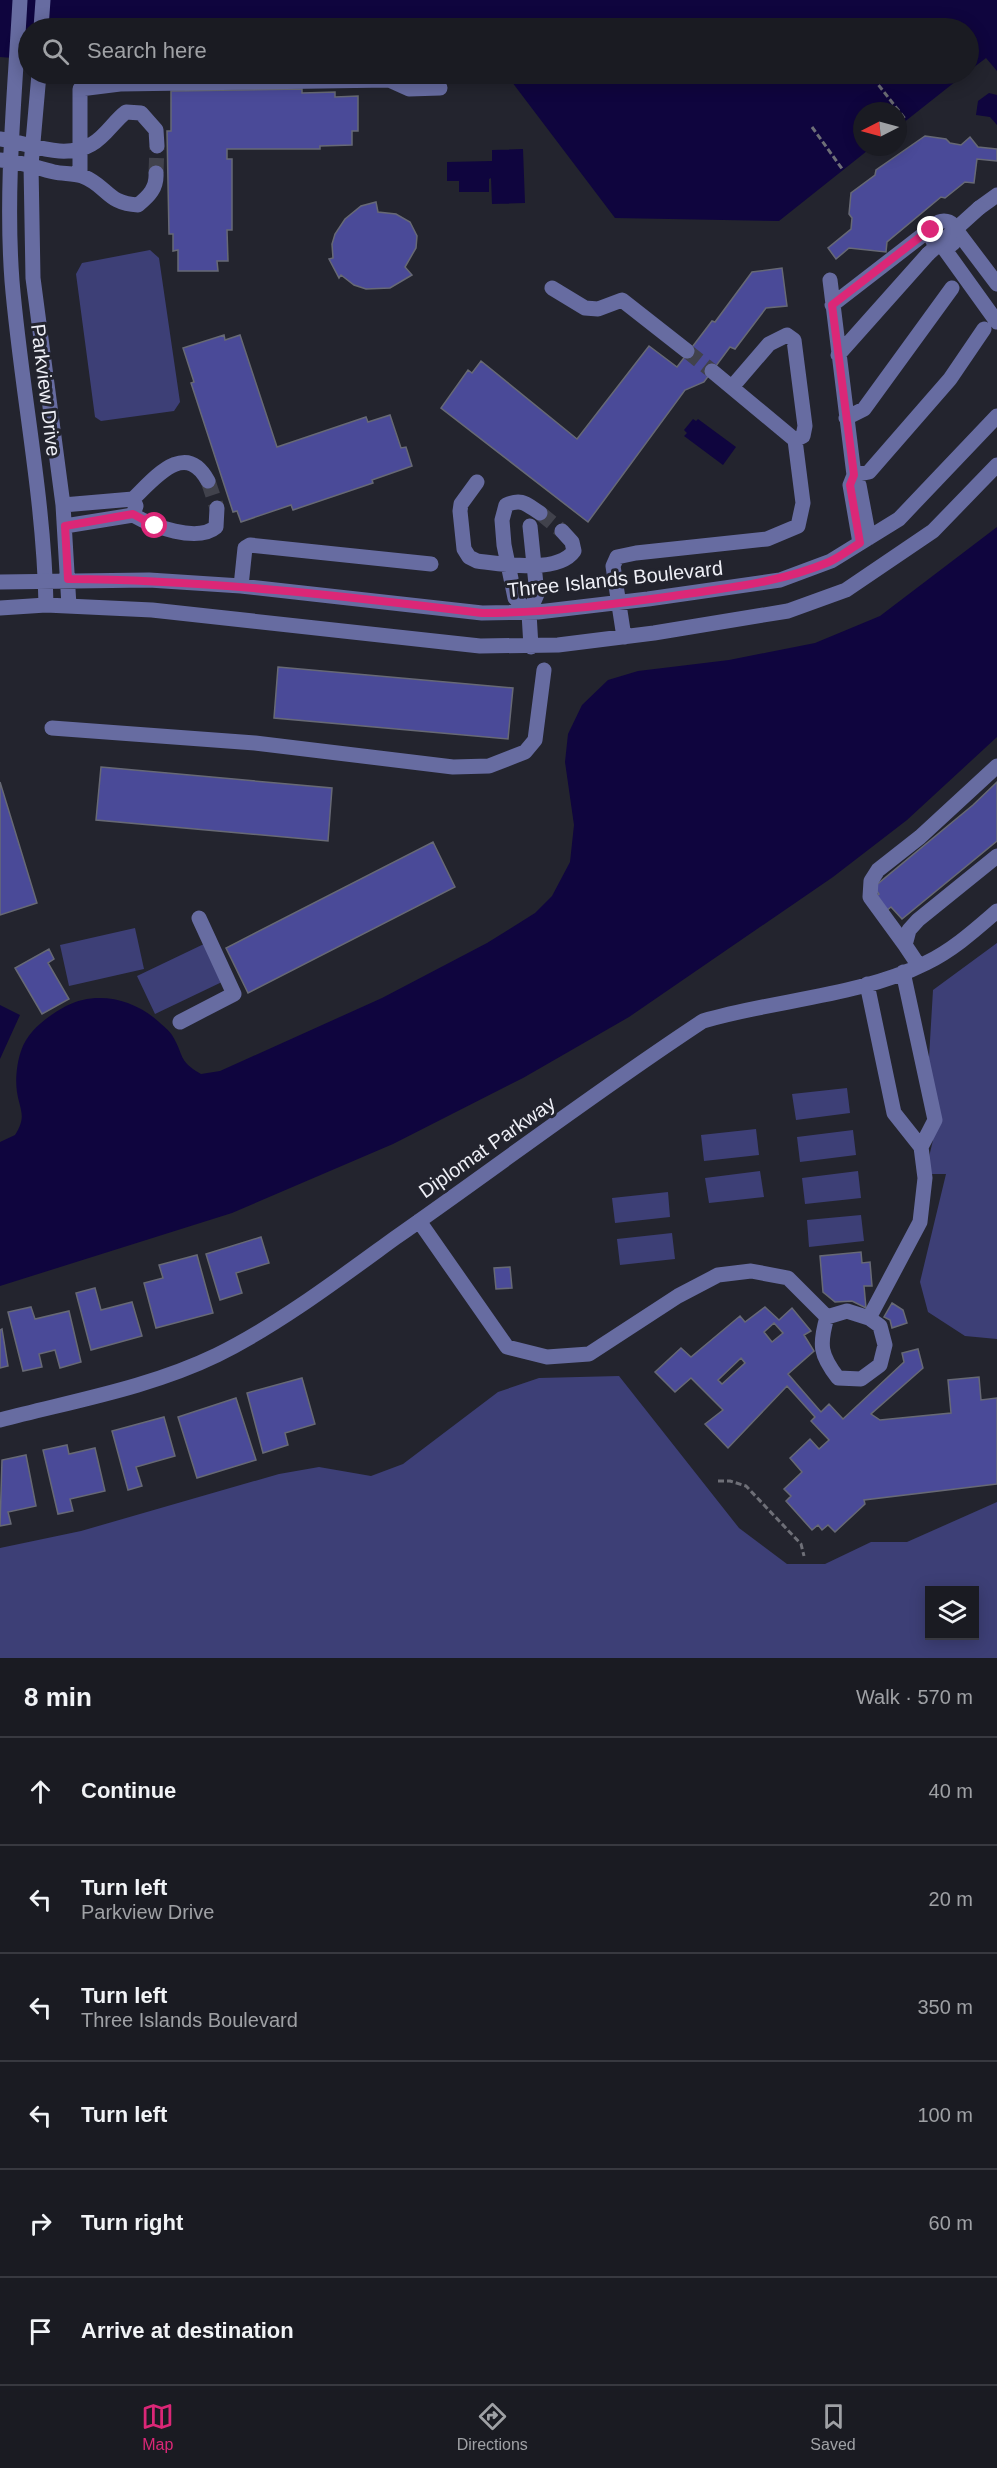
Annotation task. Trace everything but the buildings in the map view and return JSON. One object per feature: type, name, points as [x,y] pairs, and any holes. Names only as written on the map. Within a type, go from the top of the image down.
[{"type":"street","name":"Parkview Drive","points":[[19,18],[20,0]]},
{"type":"street","points":[[42,18],[43,0]]},
{"type":"street","name":"Parkview Drive","points":[[18,36],[15,89],[6,139],[5,160],[18,341],[44,550],[46,605]]},
{"type":"street","name":"Parkview Drive","points":[[38,84],[31,165],[34,293],[63,505],[69,606]]},
{"type":"street","points":[[80,175],[80,89],[120,84]]},
{"type":"street","points":[[398,84],[409,89],[440,88]]},
{"type":"street","points":[[6,139],[56,151],[80,149],[94,144],[126,112],[141,113],[156,130],[157,146]]},
{"type":"street","points":[[5,160],[54,172],[80,175],[96,183],[112,198],[124,205],[138,206],[151,195],[157,179],[156,173]]},
{"type":"street","points":[[838,355],[928,254],[997,195]]},
{"type":"street","points":[[832,305],[940,221],[949,221],[997,284]]},
{"type":"street","points":[[854,475],[869,472],[950,379],[990,326],[943,248],[933,242],[930,234],[933,227]]},
{"type":"street","points":[[943,248],[954,243],[957,231]]},
{"type":"street","points":[[10,237],[32,236]]},
{"type":"street","points":[[830,280],[854,475],[859,485],[864,540]]},
{"type":"street","points":[[552,288],[585,308],[598,309],[622,300],[687,351]]},
{"type":"street","points":[[846,418],[864,409],[952,288]]},
{"type":"street","points":[[732,387],[769,344],[787,335],[794,340],[805,426],[803,436],[795,440]]},
{"type":"street","points":[[624,637],[613,566],[617,557],[767,538],[798,526],[803,502],[795,440],[712,370]]},
{"type":"street","name":"Three Islands Boulevard","points":[[0,582],[68,579],[149,580],[241,586],[482,613],[529,613],[620,603],[780,580],[831,561],[899,519],[997,416]]},
{"type":"street","points":[[65,526],[133,507],[164,470],[176,464],[193,465],[204,474],[208,481]]},
{"type":"street","points":[[0,608],[46,605],[152,610],[480,646],[531,646],[624,637],[788,611],[846,590],[933,531],[997,465]]},
{"type":"street","points":[[477,482],[461,504],[464,549],[469,557],[477,561],[508,564],[560,563],[569,558],[574,551],[572,542],[562,531]]},
{"type":"street","points":[[529,613],[515,598],[502,520],[506,506],[516,501],[524,502],[540,513]]},
{"type":"street","points":[[63,505],[133,507],[155,526],[201,533],[216,527],[217,508]]},
{"type":"street","points":[[530,526],[537,594],[529,613],[531,646]]},
{"type":"street","points":[[241,586],[245,548],[250,545],[431,564]]},
{"type":"street","points":[[52,728],[255,743],[453,766],[489,766],[525,752],[536,740],[544,670]]},
{"type":"street","points":[[919,966],[870,897],[871,880],[878,870],[920,837],[997,766]]},
{"type":"street","points":[[905,945],[909,930],[918,920],[997,856]]},
{"type":"street","name":"Diplomat Parkway","points":[[0,1420],[126,1388],[180,1370],[218,1354],[264,1328],[703,1021],[733,1012],[867,984],[903,972],[919,966],[967,937],[997,911]]},
{"type":"street","points":[[180,1022],[234,994],[199,918]]},
{"type":"street","points":[[903,972],[936,1120],[921,1147]]},
{"type":"street","points":[[867,984],[894,1113],[921,1147],[925,1178],[920,1222],[869,1318]]},
{"type":"street","points":[[419,1221],[507,1347],[547,1358],[589,1354],[678,1296],[718,1275],[751,1271],[788,1278],[827,1317]]},
{"type":"street","points":[[847,1311],[869,1318],[880,1326],[885,1345],[880,1365],[861,1379],[838,1378],[824,1361],[822,1335],[827,1317],[847,1311]]},
{"type":"path","points":[[878,84],[892,102]]},
{"type":"path","points":[[812,127],[843,170]]},
{"type":"path","points":[[718,1481],[730,1481],[746,1486],[801,1544],[804,1556]]},
{"type":"shaded area","points":[[0,0],[997,0],[997,71],[986,58],[979,63],[979,18],[18,18],[18,58],[0,57]]},
{"type":"shaded area","points":[[514,84],[952,84],[907,120],[907,102],[853,102],[853,156],[861,156],[779,221],[615,218]]},
{"type":"shaded area","points":[[989,93],[997,95],[997,125],[990,117],[976,115],[978,101]]},
{"type":"shaded area","points":[[523,149],[525,203],[492,204],[491,178],[489,179],[489,192],[459,192],[459,181],[447,181],[447,162],[492,161],[492,150]]},
{"type":"shaded area","points":[[150,250],[159,258],[180,402],[174,411],[101,421],[95,417],[76,274],[82,263]]},
{"type":"shaded area","points":[[693,419],[696,421],[698,419],[736,447],[723,465],[684,436],[687,433],[684,430]]},
{"type":"shaded area","points":[[997,527],[997,737],[907,820],[833,877],[629,1017],[523,1078],[393,1144],[232,1213],[0,1286],[0,1142],[15,1135],[21,1123],[22,1114],[16,1082],[18,1060],[28,1037],[46,1019],[78,1001],[102,998],[127,1003],[149,1014],[168,1030],[188,1065],[201,1074],[220,1071],[382,998],[487,943],[535,913],[552,896],[570,862],[574,825],[565,762],[568,734],[582,705],[608,680],[638,671],[729,660],[815,643],[880,616]]},
{"type":"shaded area","points":[[135,928],[144,969],[69,986],[60,945]]},
{"type":"shaded area","points":[[206,943],[224,981],[155,1014],[137,976]]},
{"type":"shaded area","points":[[997,943],[997,1339],[965,1336],[928,1312],[920,1282],[946,1174],[925,1174],[933,1140],[928,1075],[933,990]]},
{"type":"shaded area","points":[[0,1005],[20,1015],[0,1059]]},
{"type":"shaded area","points":[[847,1088],[850,1113],[796,1120],[792,1094]]},
{"type":"shaded area","points":[[756,1129],[759,1155],[704,1161],[701,1135]]},
{"type":"shaded area","points":[[853,1130],[856,1155],[800,1162],[797,1137]]},
{"type":"shaded area","points":[[760,1171],[764,1197],[709,1203],[705,1178]]},
{"type":"shaded area","points":[[858,1171],[861,1198],[805,1204],[802,1178]]},
{"type":"shaded area","points":[[668,1192],[670,1217],[615,1223],[612,1198]]},
{"type":"shaded area","points":[[861,1215],[864,1241],[809,1247],[807,1220]]},
{"type":"shaded area","points":[[672,1233],[675,1259],[620,1265],[617,1239]]},
{"type":"shaded area","points":[[619,1376],[739,1528],[787,1564],[825,1564],[871,1542],[907,1542],[997,1502],[997,1658],[0,1658],[0,1548],[81,1531],[279,1474],[319,1467],[371,1476],[403,1464],[498,1392],[539,1378]]},
{"type":"tunnel","points":[[156,173],[157,146]]},
{"type":"tunnel","points":[[687,351],[712,371]]},
{"type":"tunnel","points":[[208,481],[217,508]]},
{"type":"tunnel","points":[[540,513],[562,531]]},
{"type":"route","points":[[155,526],[133,514],[65,526],[68,579],[149,580],[234,585],[482,613],[511,613],[554,611],[780,580],[831,561],[860,543],[850,485],[854,475],[832,305],[933,227],[931,230]]}]
